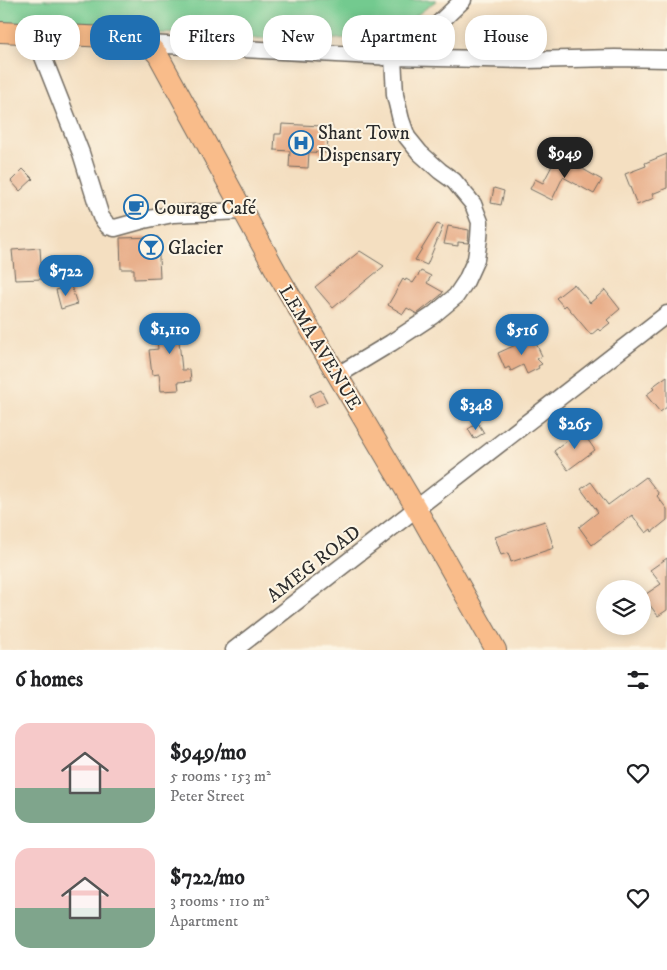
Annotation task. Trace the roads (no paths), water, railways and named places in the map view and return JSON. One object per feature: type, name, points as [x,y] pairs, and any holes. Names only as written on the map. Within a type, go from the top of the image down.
[{"type":"main road","points":[[0,32],[15,33]]},
{"type":"main road","name":"LEMA AVENUE","points":[[160,59],[277,273],[416,508],[496,650]]},
{"type":"street","points":[[447,15],[463,0]]},
{"type":"street","points":[[160,45],[342,55]]},
{"type":"street","points":[[455,58],[667,59]]},
{"type":"street","points":[[44,60],[81,153],[101,216],[108,226],[115,228],[173,214],[243,211]]},
{"type":"street","points":[[338,375],[432,316],[456,296],[476,260],[480,222],[473,204],[454,181],[420,153],[407,137],[395,95],[389,60]]},
{"type":"street","name":"AMEG ROAD","points":[[234,650],[667,314]]},
{"type":"place","name":"Shant Town Dispensary","points":[[301,143]]},
{"type":"place","name":"Courage Café","points":[[136,207]]},
{"type":"place","name":"Glacier","points":[[151,247]]}]
